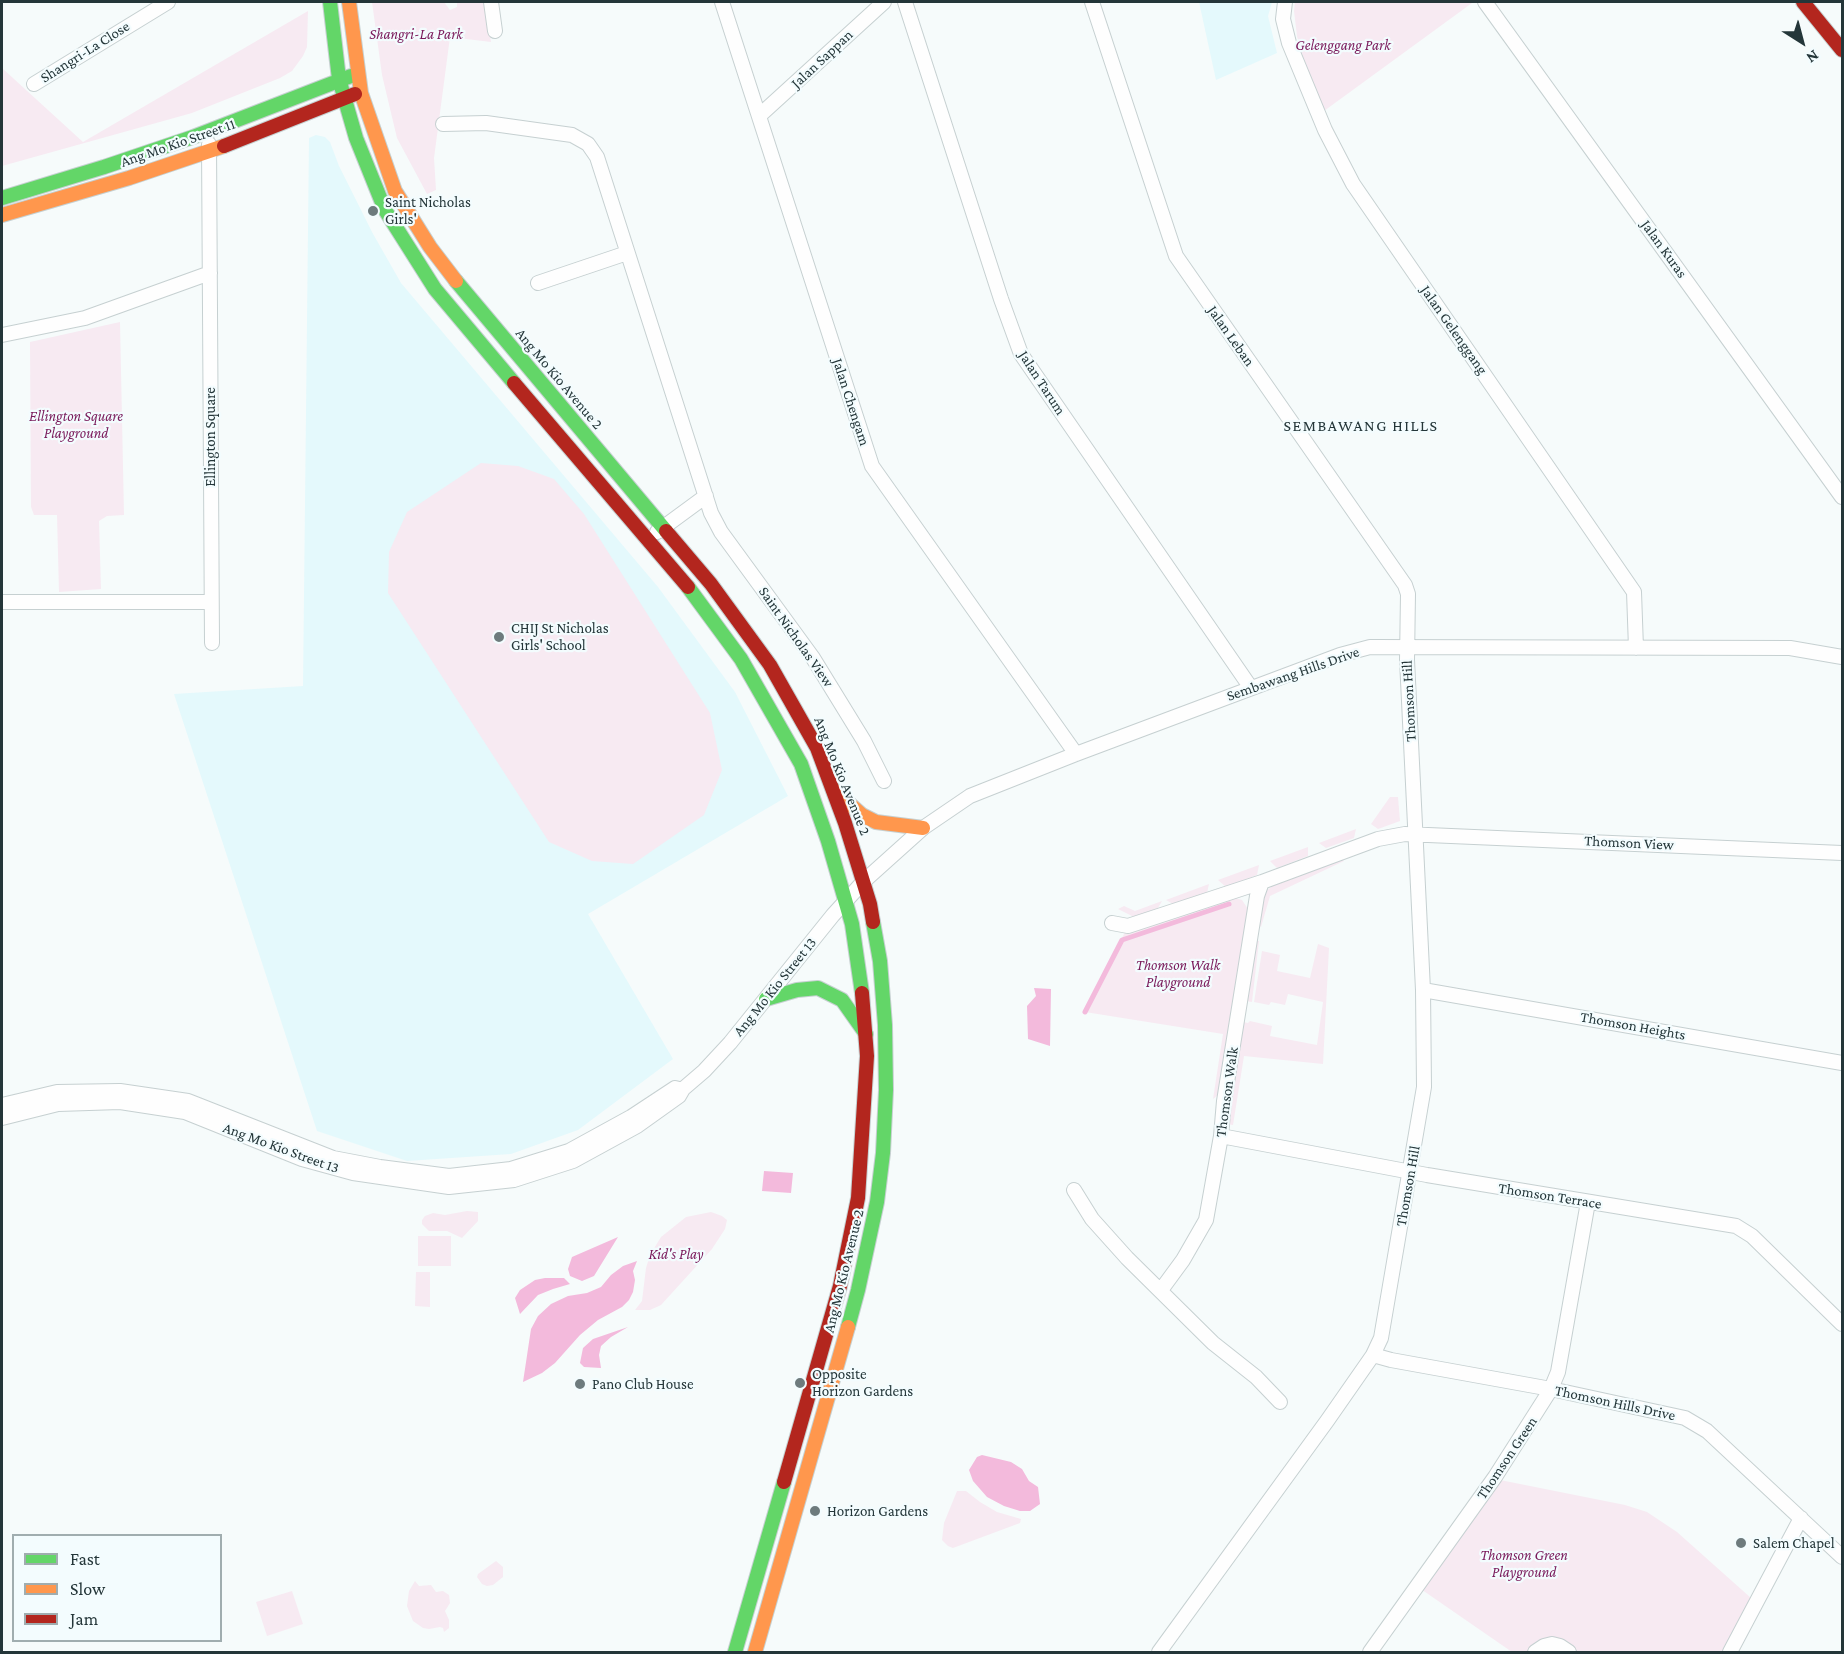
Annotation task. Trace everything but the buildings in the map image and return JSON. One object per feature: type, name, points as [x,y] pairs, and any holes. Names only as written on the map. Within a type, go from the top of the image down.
[{"type":"main road","name":"Ang Mo Kio Avenue 2","points":[[330,2],[339,79],[344,98],[366,166],[385,210],[435,289],[560,438],[648,538],[702,604],[741,658],[801,764],[846,901],[858,959],[867,1056],[858,1198],[847,1257],[735,1653]]},
{"type":"main road","name":"Ang Mo Kio Avenue 2","points":[[349,2],[361,93],[395,190],[430,247],[452,277],[711,584],[770,665],[808,731],[833,790],[870,904],[880,961],[885,1025],[886,1090],[883,1153],[877,1202],[858,1290],[755,1653]]},
{"type":"main road","points":[[1803,2],[1842,50]]},
{"type":"main road","name":"Ang Mo Kio Street 11","points":[[2,198],[104,167],[206,132],[357,74]]},
{"type":"main road","name":"Ang Mo Kio Street 11","points":[[2,215],[129,178],[210,151],[361,93]]},
{"type":"main road","points":[[833,790],[862,815],[876,822],[923,828]]},
{"type":"main road","points":[[766,999],[797,990],[818,988],[842,1000],[866,1034]]},
{"type":"street","name":"Shangri-La Close","points":[[34,84],[168,2]]},
{"type":"street","points":[[491,2],[495,31]]},
{"type":"street","name":"Jalan Chengam","points":[[722,2],[872,466],[1076,754]]},
{"type":"street","name":"Jalan Sappan","points":[[759,116],[884,2]]},
{"type":"street","name":"Jalan Tarum","points":[[905,2],[1000,299],[1021,354],[1251,688]]},
{"type":"street","name":"Jalan Leban","points":[[1092,2],[1176,256],[1405,585],[1408,594],[1406,647]]},
{"type":"street","name":"Jalan Gelenggang","points":[[1285,2],[1283,19],[1289,43],[1325,130],[1353,184],[1634,592],[1636,648]]},
{"type":"street","name":"Jalan Kuras","points":[[1485,2],[1842,497]]},
{"type":"street","name":"Saint Nicholas View","points":[[443,124],[496,124],[572,135],[588,144],[597,157],[711,513],[721,532],[813,658],[864,741],[884,781]]},
{"type":"street","name":"Ellington Square","points":[[206,132],[210,151],[212,643]]},
{"type":"street","points":[[538,282],[627,253]]},
{"type":"street","points":[[2,335],[85,318],[210,273]]},
{"type":"street","points":[[648,538],[706,496]]},
{"type":"street","points":[[2,602],[211,602]]},
{"type":"street","name":"Sembawang Hills Drive","points":[[864,881],[923,828],[970,796],[1251,688],[1340,655],[1370,647],[1790,648],[1842,657]]},
{"type":"street","name":"Thomson Hill","points":[[1159,1653],[1327,1421],[1373,1355],[1381,1338],[1424,1087],[1423,990],[1406,647]]},
{"type":"street","points":[[1112,924],[1128,926],[1262,882],[1378,839],[1416,833]]},
{"type":"street","name":"Thomson View","points":[[1416,833],[1842,853]]},
{"type":"street","name":"Ang Mo Kio Street 13","points":[[2,1118],[58,1104],[120,1102],[185,1112],[324,1167],[386,1179],[449,1187],[514,1180],[573,1161],[637,1126],[679,1096],[683,1089],[704,1071],[766,999],[864,881]]},
{"type":"street","name":"Thomson Walk","points":[[1161,1290],[1183,1260],[1206,1220],[1257,896],[1262,882]]},
{"type":"street","name":"Thomson Heights","points":[[1423,990],[1842,1063]]},
{"type":"street","name":"Ang Mo Kio Street 13","points":[[2,1105],[57,1092],[120,1091],[188,1101],[333,1158],[449,1176],[511,1169],[569,1151],[631,1117],[675,1088],[683,1089]]},
{"type":"street","name":"Thomson Terrace","points":[[1221,1136],[1410,1172],[1737,1226],[1752,1236],[1842,1324]]},
{"type":"street","points":[[1074,1190],[1092,1219],[1127,1258],[1213,1343],[1256,1377],[1280,1402]]},
{"type":"street","name":"Thomson Green","points":[[1370,1653],[1495,1477],[1551,1389],[1558,1372],[1588,1202]]},
{"type":"street","name":"Thomson Hills Drive","points":[[1373,1355],[1551,1389],[1685,1418],[1707,1431],[1842,1557]]},
{"type":"street","points":[[1730,1653],[1801,1518]]},
{"type":"street","points":[[1535,1653],[1544,1646],[1552,1644],[1560,1646],[1569,1653]]},
{"type":"shaded area","points":[[1199,2],[1272,2],[1268,16],[1277,53],[1216,80]]},
{"type":"shaded area","name":"CHIJ St Nicholas Girls' School","points":[[316,135],[325,137],[330,142],[339,166],[372,232],[401,283],[658,587],[735,692],[788,796],[588,914],[673,1059],[578,1130],[511,1154],[407,1161],[317,1131],[174,694],[303,686],[309,138]]},
{"type":"shaded area","points":[[1034,988],[1051,989],[1050,1046],[1028,1039],[1027,1006],[1036,996]]},
{"type":"shaded area","points":[[764,1171],[793,1173],[791,1193],[762,1191]]},
{"type":"shaded area","points":[[618,1237],[594,1276],[582,1281],[570,1276],[568,1269],[572,1257]]},
{"type":"shaded area","points":[[637,1261],[633,1271],[635,1280],[633,1292],[629,1300],[580,1335],[555,1363],[542,1373],[523,1382],[531,1329],[538,1316],[551,1304],[568,1296],[587,1293],[601,1287],[623,1266]]},
{"type":"shaded area","points":[[564,1278],[570,1284],[538,1295],[520,1314],[515,1298],[520,1290],[535,1280]]},
{"type":"shaded area","points":[[628,1327],[601,1346],[599,1355],[601,1368],[584,1367],[580,1363],[583,1348],[593,1339]]},
{"type":"shaded area","points":[[982,1455],[1011,1462],[1022,1469],[1029,1481],[1038,1487],[1040,1504],[1030,1511],[1020,1511],[987,1497],[973,1481],[969,1470],[977,1457]]},
{"type":"green space","name":"Shangri-La Park","points":[[372,2],[444,2],[450,10],[457,7],[457,2],[485,2],[491,42],[450,37],[434,158],[436,190],[427,194],[397,138],[382,75]]},
{"type":"green space","name":"Gelenggang Park","points":[[1295,2],[1472,3],[1324,111],[1304,62],[1297,36]]},
{"type":"green space","points":[[308,11],[307,47],[292,71],[280,78],[192,113],[2,166],[2,68],[83,142]]},
{"type":"green space","name":"Ellington Square Playground","points":[[120,322],[124,515],[107,516],[99,521],[101,589],[59,592],[57,515],[34,515],[31,507],[30,342]]},
{"type":"green space","points":[[481,463],[518,466],[554,479],[584,514],[710,713],[722,770],[704,815],[633,864],[592,861],[549,842],[388,593],[389,552],[407,512]]},
{"type":"green space","points":[[1390,797],[1398,797],[1400,821],[1378,829],[1371,824]]},
{"type":"green space","points":[[1356,829],[1354,838],[1326,848],[1319,843]]},
{"type":"green space","points":[[1308,847],[1308,856],[1277,868],[1270,861]]},
{"type":"green space","points":[[1337,855],[1344,861],[1270,896],[1261,927],[1254,921],[1264,893],[1277,882]]},
{"type":"green space","points":[[1259,865],[1257,875],[1226,887],[1218,880]]},
{"type":"green space","points":[[1209,884],[1207,893],[1173,904],[1166,900]]},
{"type":"green space","name":"Thomson Walk Playground","points":[[1224,894],[1242,900],[1248,909],[1223,1091],[1213,1099],[1223,1034],[1085,1012],[1128,926]]},
{"type":"green space","points":[[1162,901],[1158,908],[1134,917],[1118,909],[1124,906],[1135,911]]},
{"type":"green space","points":[[1252,940],[1259,941],[1252,1002],[1240,1000]]},
{"type":"green space","points":[[1318,944],[1329,948],[1323,1064],[1244,1056],[1233,1125],[1225,1124],[1243,1022],[1250,1021],[1272,1026],[1270,1036],[1317,1045],[1323,1002],[1288,994],[1285,1005],[1254,1002],[1262,951],[1280,955],[1277,971],[1310,978]]},
{"type":"green space","points":[[467,1211],[478,1212],[478,1221],[462,1238],[447,1231],[429,1231],[422,1224],[425,1216],[433,1213],[445,1215]]},
{"type":"green space","name":"Kid's Play","points":[[711,1212],[727,1220],[725,1229],[712,1249],[661,1305],[650,1310],[635,1310],[642,1301],[650,1255],[661,1237],[686,1217]]},
{"type":"green space","points":[[418,1236],[451,1236],[451,1266],[418,1266]]},
{"type":"green space","points":[[416,1272],[430,1272],[430,1307],[415,1306]]},
{"type":"green space","name":"Thomson Green Playground","points":[[1490,1478],[1625,1505],[1647,1512],[1677,1532],[1751,1598],[1724,1652],[1577,1652],[1567,1641],[1549,1637],[1537,1641],[1528,1652],[1512,1652],[1415,1585]]},
{"type":"green space","points":[[957,1491],[966,1491],[997,1512],[1021,1519],[1020,1523],[953,1548],[948,1546],[942,1540],[944,1523]]},
{"type":"green space","points":[[496,1561],[503,1567],[503,1577],[493,1585],[482,1584],[477,1577],[478,1574]]},
{"type":"green space","points":[[415,1581],[419,1586],[431,1585],[436,1592],[443,1591],[449,1595],[450,1603],[445,1611],[449,1620],[449,1628],[444,1632],[443,1628],[423,1628],[413,1621],[407,1606],[409,1591]]},
{"type":"green space","points":[[292,1591],[303,1624],[267,1636],[256,1602]]},
{"type":"waterway","points":[[1085,1012],[1122,940],[1229,904]]},
{"type":"traffic: fast","points":[[330,2],[339,79],[356,138],[385,210],[435,289],[514,383]]},
{"type":"traffic: fast","points":[[2,198],[193,137],[351,76]]},
{"type":"traffic: fast","points":[[456,281],[666,531]]},
{"type":"traffic: fast","points":[[688,587],[741,659],[801,764],[828,841],[852,924],[862,993]]},
{"type":"traffic: fast","points":[[848,1327],[877,1202],[883,1153],[886,1090],[885,1025],[880,961],[873,922]]},
{"type":"traffic: fast","points":[[766,999],[797,990],[818,988],[842,1000],[866,1034]]},
{"type":"traffic: fast","points":[[735,1652],[784,1482]]},
{"type":"traffic: slow","points":[[349,2],[361,93],[395,191],[430,247],[456,281]]},
{"type":"traffic: slow","points":[[2,215],[129,178],[224,146]]},
{"type":"traffic: slow","points":[[835,791],[862,815],[876,822],[923,828]]},
{"type":"traffic: slow","points":[[755,1652],[848,1327]]},
{"type":"traffic: jam","points":[[1803,2],[1842,50]]},
{"type":"traffic: jam","points":[[224,146],[355,94]]},
{"type":"traffic: jam","points":[[514,383],[688,587]]},
{"type":"traffic: jam","points":[[666,531],[711,584],[770,665],[817,748],[845,823],[870,904],[873,922]]},
{"type":"traffic: jam","points":[[784,1482],[840,1286],[858,1198],[867,1056],[862,993]]},
{"type":"place","name":"Saint Nicholas Girls'","points":[[373,211]]},
{"type":"place","name":"CHIJ St Nicholas Girls' School","points":[[499,637]]},
{"type":"place","name":"Opposite Horizon Gardens","points":[[800,1383]]},
{"type":"place","name":"Pano Club House","points":[[580,1384]]},
{"type":"place","name":"Horizon Gardens","points":[[815,1511]]},
{"type":"place","name":"Salem Chapel","points":[[1741,1543]]},
{"type":"district","name":"SEMBAWANG HILLS","points":[[1361,426]]}]
